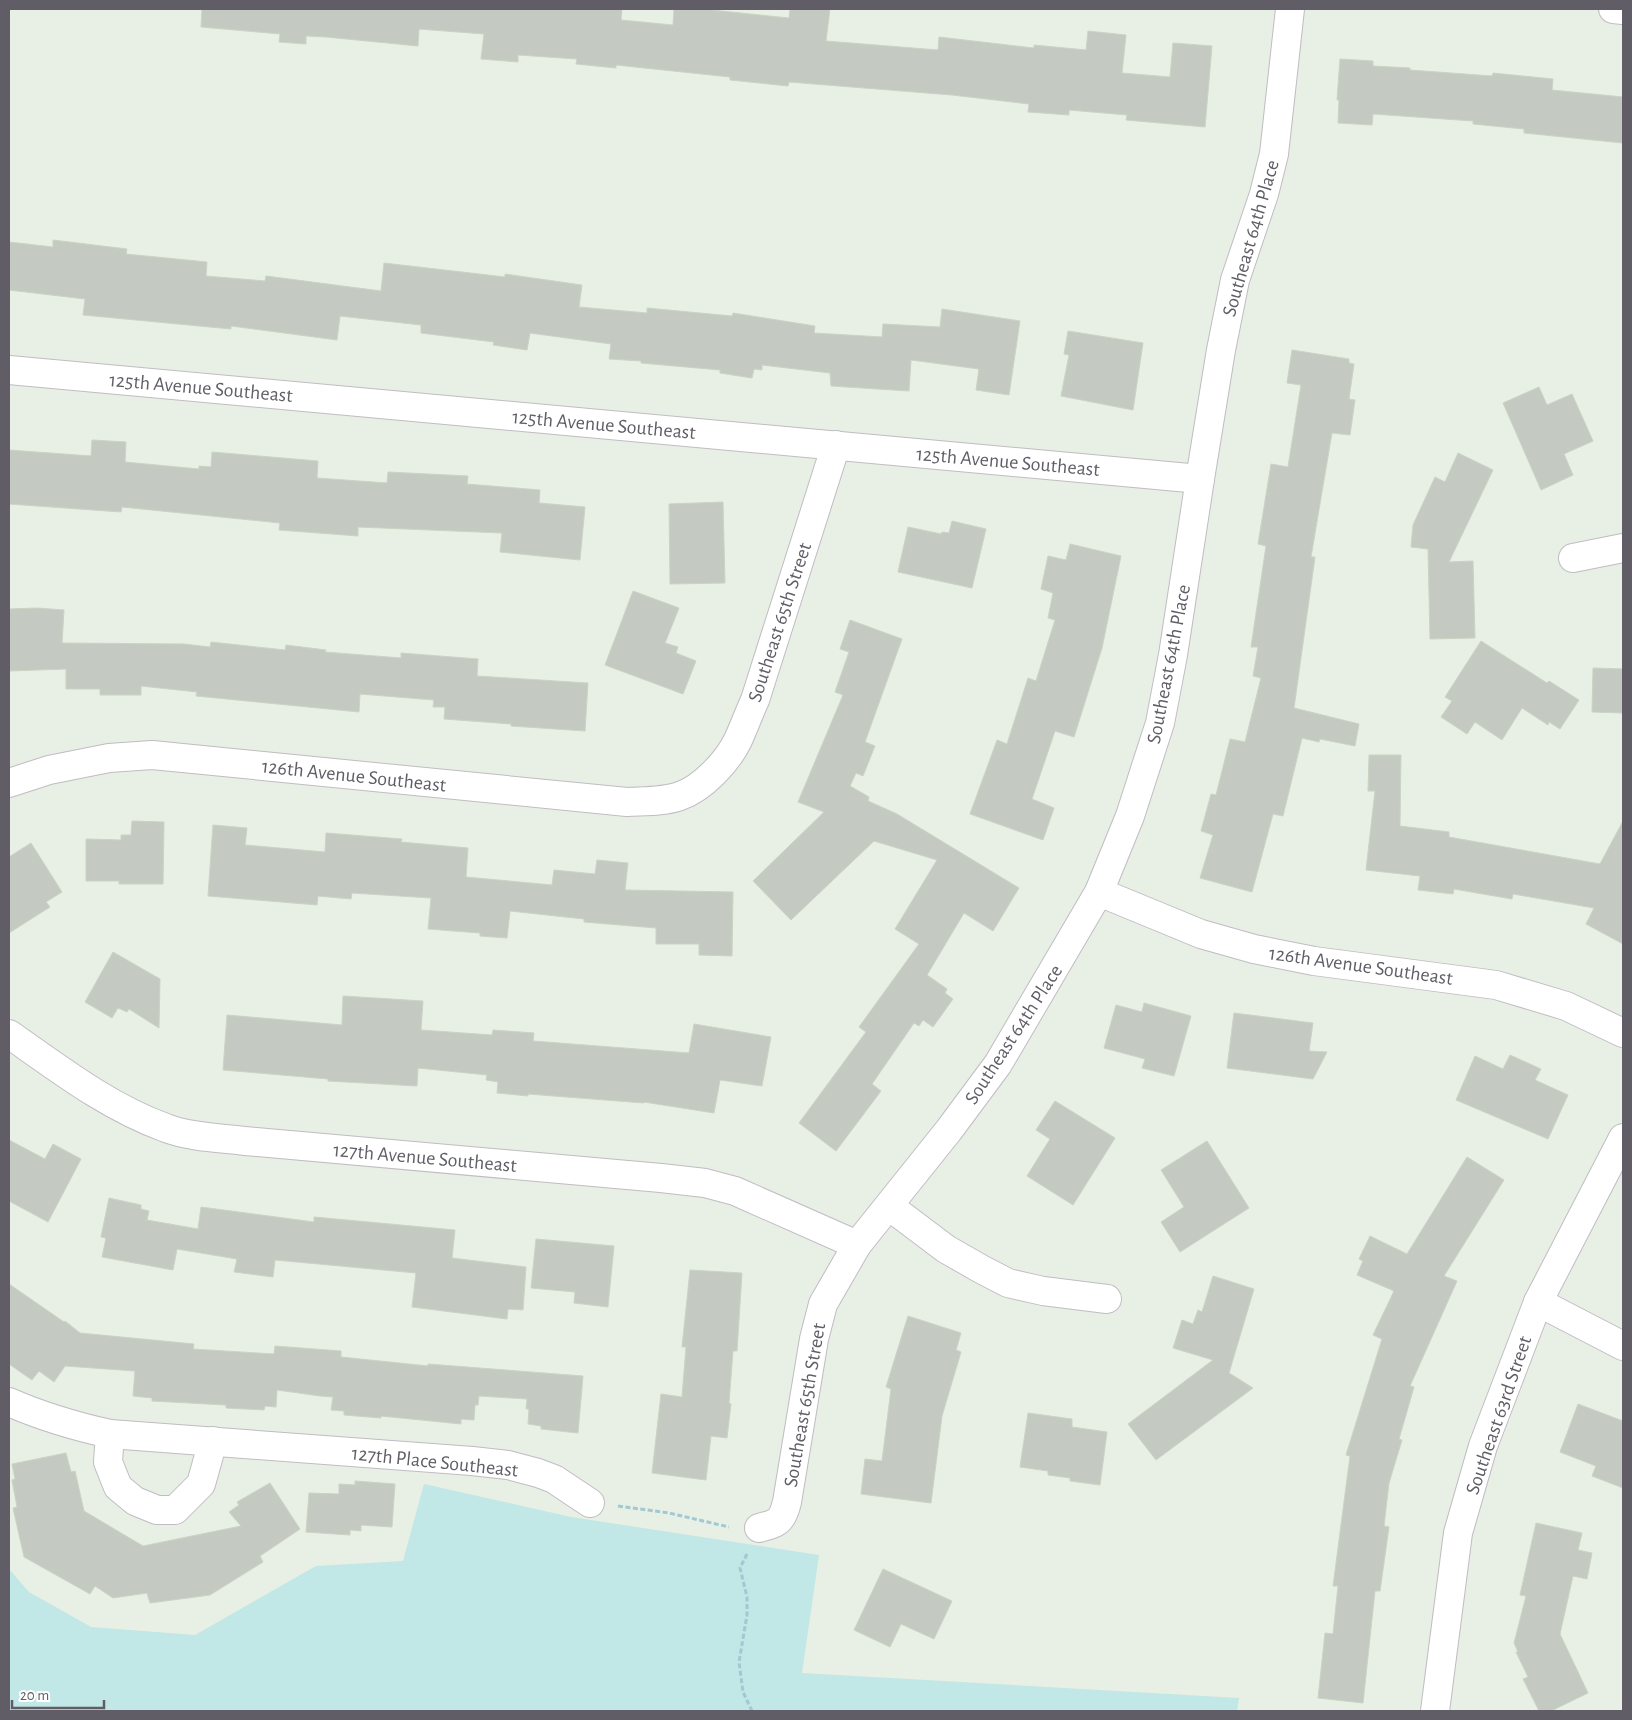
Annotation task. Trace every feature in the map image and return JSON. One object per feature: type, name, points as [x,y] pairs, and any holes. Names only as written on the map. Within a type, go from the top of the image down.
[{"type":"street","name":"Southeast 64th Place","points":[[857,1245],[998,1064],[1099,892],[1130,816],[1160,723],[1173,655],[1221,350],[1235,280],[1264,194],[1274,154],[1290,9]]},
{"type":"street","points":[[1613,9],[1623,10]]},
{"type":"street","name":"125th Avenue Southeast","points":[[9,370],[1200,479]]},
{"type":"street","name":"Southeast 65th Street","points":[[700,786],[720,765],[738,741],[755,700],[836,445]]},
{"type":"street","points":[[1573,558],[1623,548]]},
{"type":"street","name":"126th Avenue Southeast","points":[[9,783],[58,768],[110,758],[152,755],[627,802],[659,801],[681,795],[700,786]]},
{"type":"street","name":"126th Avenue Southeast","points":[[1099,892],[1201,934],[1254,949],[1314,961],[1496,985],[1566,1006],[1623,1033]]},
{"type":"street","name":"127th Avenue Southeast","points":[[9,1034],[86,1088],[125,1110],[167,1129],[208,1137],[245,1141],[705,1183],[736,1191],[857,1245]]},
{"type":"street","name":"Southeast 63rd Street","points":[[1435,1711],[1458,1534],[1483,1446],[1538,1302],[1623,1138]]},
{"type":"street","points":[[889,1206],[946,1249],[1008,1283],[1043,1291],[1107,1299]]},
{"type":"street","name":"Southeast 65th Street","points":[[747,1528],[777,1523],[783,1516],[787,1502],[814,1339],[824,1304],[857,1245]]},
{"type":"street","points":[[1538,1302],[1623,1346]]},
{"type":"street","name":"127th Place Southeast","points":[[9,1402],[46,1418],[75,1427],[110,1434],[508,1465],[554,1478],[590,1503]]},
{"type":"street","points":[[110,1434],[108,1462],[118,1487],[135,1501],[157,1510],[175,1510],[201,1484],[213,1441]]},
{"type":"path","points":[[590,1503],[670,1513],[747,1528],[740,1568],[747,1597],[747,1615],[739,1662],[743,1692],[752,1711]]},
{"type":"shaded area","points":[[424,1484],[571,1517],[819,1555],[802,1673],[1239,1698],[1237,1711],[9,1711],[9,1569],[29,1592],[91,1627],[195,1635],[316,1566],[403,1561]]},
{"type":"building","points":[[202,9],[622,9],[621,20],[673,25],[674,9],[712,9],[789,18],[790,9],[830,9],[826,41],[938,50],[939,37],[1034,48],[1034,45],[1086,50],[1088,31],[1126,35],[1122,73],[1170,77],[1173,43],[1212,46],[1205,127],[1126,120],[1127,115],[1069,110],[1069,115],[1028,112],[1029,104],[952,95],[789,82],[788,86],[730,80],[730,77],[616,65],[616,68],[576,64],[577,59],[518,55],[518,62],[481,59],[484,34],[419,29],[418,46],[306,36],[306,44],[279,42],[280,34],[201,27]]},
{"type":"building","points":[[1340,59],[1373,61],[1373,66],[1410,68],[1410,70],[1492,76],[1493,73],[1553,79],[1552,90],[1623,97],[1623,143],[1524,133],[1524,129],[1473,124],[1473,121],[1373,114],[1372,125],[1338,123],[1339,100],[1337,100]]},
{"type":"building","points":[[53,240],[127,249],[126,254],[207,262],[206,276],[265,281],[266,276],[381,291],[384,263],[505,277],[505,274],[582,285],[579,307],[647,313],[647,308],[732,316],[733,313],[815,326],[814,333],[882,337],[883,324],[940,327],[942,309],[1020,321],[1009,395],[976,390],[979,369],[911,360],[909,391],[831,386],[830,373],[762,365],[762,370],[754,369],[752,378],[720,373],[720,370],[609,359],[611,344],[530,333],[527,350],[493,345],[494,342],[421,333],[421,325],[340,316],[337,340],[231,326],[231,329],[83,315],[85,299],[9,290],[9,242],[53,247]]},
{"type":"building","points":[[1068,331],[1143,343],[1133,410],[1061,396],[1069,355],[1064,354]]},
{"type":"building","points":[[1292,350],[1349,359],[1349,363],[1354,364],[1349,399],[1355,400],[1350,435],[1332,433],[1311,557],[1315,557],[1294,708],[1359,724],[1355,746],[1320,739],[1319,742],[1302,738],[1283,816],[1273,814],[1252,892],[1200,878],[1213,835],[1201,831],[1211,794],[1216,795],[1230,739],[1245,742],[1261,678],[1253,676],[1258,647],[1251,647],[1266,546],[1258,544],[1271,464],[1288,467],[1301,385],[1287,383]]},
{"type":"building","points":[[1539,387],[1547,405],[1572,394],[1593,441],[1564,454],[1573,475],[1541,490],[1503,403]]},
{"type":"building","points":[[92,440],[126,442],[125,462],[199,469],[199,466],[211,467],[212,452],[318,461],[317,478],[387,483],[388,472],[468,476],[467,484],[540,490],[539,503],[585,507],[580,560],[500,552],[502,533],[358,527],[358,536],[279,530],[280,523],[122,507],[121,512],[9,504],[9,450],[91,456]]},
{"type":"building","points":[[1458,453],[1493,470],[1449,562],[1473,561],[1475,638],[1430,639],[1428,549],[1411,547],[1413,525],[1435,477],[1445,482]]},
{"type":"building","points":[[723,502],[725,583],[670,584],[669,504]]},
{"type":"building","points":[[952,521],[986,529],[972,588],[898,572],[908,527],[941,534],[942,532],[949,533]]},
{"type":"building","points":[[1070,544],[1121,556],[1102,648],[1074,737],[1055,731],[1032,799],[1054,808],[1043,840],[970,814],[997,740],[1007,744],[1028,678],[1036,681],[1055,620],[1048,618],[1053,593],[1041,589],[1048,556],[1066,560]]},
{"type":"building","points":[[633,591],[679,608],[665,643],[678,647],[676,653],[696,661],[683,694],[605,665]]},
{"type":"building","points":[[37,608],[64,610],[62,643],[184,644],[210,647],[211,642],[285,650],[286,645],[326,650],[325,652],[401,658],[401,653],[478,659],[477,676],[588,683],[585,731],[444,719],[445,707],[433,707],[434,700],[360,694],[359,712],[196,696],[197,692],[141,686],[141,695],[100,695],[100,689],[66,689],[66,669],[9,671],[9,609]]},
{"type":"building","points":[[850,620],[902,639],[865,742],[875,746],[863,776],[856,773],[850,786],[869,797],[868,801],[897,814],[1019,888],[993,931],[964,913],[927,975],[947,989],[945,993],[953,999],[933,1027],[923,1020],[919,1026],[914,1023],[872,1084],[881,1091],[836,1151],[799,1123],[866,1032],[859,1027],[919,944],[895,929],[937,860],[874,841],[791,920],[753,881],[824,812],[798,802],[843,695],[835,692],[849,652],[840,649]]},
{"type":"building","points":[[1481,641],[1547,683],[1549,681],[1579,700],[1560,729],[1549,722],[1548,725],[1522,708],[1502,740],[1475,722],[1467,734],[1441,717],[1452,701],[1445,697]]},
{"type":"building","points":[[1593,668],[1623,669],[1623,713],[1592,712]]},
{"type":"building","points":[[1369,755],[1401,755],[1400,826],[1449,832],[1449,837],[1600,864],[1623,821],[1623,944],[1586,924],[1594,908],[1513,894],[1512,899],[1454,889],[1453,894],[1418,890],[1420,876],[1366,870],[1375,791],[1368,791]]},
{"type":"building","points":[[132,821],[164,822],[163,884],[119,884],[119,881],[86,881],[86,839],[121,840],[121,835],[131,835]]},
{"type":"building","points":[[213,825],[247,828],[245,845],[325,852],[326,833],[402,839],[401,842],[468,848],[466,877],[552,885],[554,870],[595,874],[597,860],[628,863],[625,890],[733,892],[732,956],[699,955],[699,944],[656,944],[656,928],[584,922],[584,919],[510,911],[507,938],[480,936],[480,933],[428,929],[431,898],[352,893],[351,899],[318,896],[317,905],[208,896]]},
{"type":"building","points":[[31,843],[62,892],[46,902],[50,907],[9,933],[9,857]]},
{"type":"building","points":[[113,952],[160,979],[159,1028],[129,1009],[127,1012],[118,1008],[112,1018],[85,1002]]},
{"type":"building","points":[[343,996],[423,1001],[421,1030],[492,1035],[493,1030],[534,1033],[533,1041],[689,1053],[694,1024],[771,1037],[762,1086],[720,1080],[714,1113],[644,1102],[497,1093],[498,1082],[486,1080],[487,1075],[418,1068],[417,1086],[328,1081],[328,1079],[223,1070],[227,1015],[342,1025]]},
{"type":"building","points":[[1144,1003],[1191,1016],[1174,1076],[1142,1068],[1145,1059],[1104,1048],[1116,1005],[1142,1012]]},
{"type":"building","points":[[1234,1013],[1313,1023],[1309,1051],[1327,1052],[1313,1079],[1227,1068]]},
{"type":"building","points":[[1510,1055],[1541,1069],[1535,1080],[1568,1095],[1548,1139],[1456,1100],[1475,1056],[1503,1069]]},
{"type":"building","points":[[1055,1101],[1115,1138],[1073,1205],[1027,1176],[1050,1139],[1036,1130]]},
{"type":"building","points":[[9,1140],[45,1159],[53,1144],[81,1159],[48,1222],[9,1201]]},
{"type":"building","points":[[1207,1141],[1249,1208],[1180,1252],[1161,1222],[1184,1207],[1161,1170]]},
{"type":"building","points":[[1467,1157],[1504,1180],[1444,1276],[1457,1281],[1410,1386],[1414,1387],[1399,1439],[1402,1440],[1389,1483],[1384,1526],[1389,1527],[1380,1591],[1375,1591],[1363,1703],[1318,1698],[1325,1633],[1333,1634],[1338,1586],[1333,1586],[1350,1456],[1346,1455],[1382,1339],[1373,1335],[1394,1291],[1357,1275],[1363,1261],[1359,1259],[1370,1236],[1407,1254]]},
{"type":"building","points":[[109,1198],[141,1205],[141,1209],[149,1211],[147,1220],[198,1229],[201,1207],[314,1222],[314,1217],[455,1230],[452,1258],[526,1267],[523,1310],[508,1309],[507,1319],[412,1307],[416,1273],[275,1260],[273,1277],[234,1272],[237,1259],[177,1249],[173,1270],[102,1257],[106,1238],[101,1237]]},
{"type":"building","points":[[536,1239],[614,1246],[608,1307],[574,1303],[575,1292],[531,1288]]},
{"type":"building","points":[[690,1270],[742,1273],[737,1351],[733,1351],[729,1403],[731,1404],[727,1438],[711,1436],[706,1480],[652,1473],[661,1394],[682,1397],[686,1347],[682,1347]]},
{"type":"building","points":[[1213,1276],[1254,1289],[1229,1373],[1253,1388],[1156,1460],[1128,1424],[1213,1360],[1173,1348],[1182,1320],[1193,1324],[1198,1310],[1202,1312]]},
{"type":"building","points":[[9,1284],[80,1333],[194,1344],[193,1349],[274,1354],[275,1346],[341,1351],[341,1357],[428,1366],[428,1364],[583,1376],[578,1433],[541,1429],[541,1426],[528,1424],[529,1409],[526,1409],[527,1399],[479,1396],[478,1405],[475,1405],[474,1420],[461,1419],[461,1424],[381,1416],[381,1418],[344,1415],[344,1411],[331,1410],[333,1397],[277,1390],[276,1407],[265,1406],[264,1410],[226,1408],[226,1405],[152,1401],[152,1398],[133,1396],[135,1371],[65,1366],[54,1382],[39,1371],[32,1380],[9,1364]]},
{"type":"building","points":[[908,1316],[961,1333],[956,1350],[961,1352],[942,1416],[931,1503],[861,1494],[865,1459],[882,1461],[891,1389],[886,1387]]},
{"type":"building","points":[[1578,1404],[1623,1421],[1623,1488],[1592,1476],[1596,1466],[1560,1452]]},
{"type":"building","points":[[1028,1413],[1072,1419],[1072,1427],[1107,1432],[1100,1485],[1070,1481],[1070,1478],[1048,1475],[1048,1471],[1020,1467]]},
{"type":"building","points":[[66,1453],[71,1472],[75,1471],[84,1511],[143,1546],[241,1526],[229,1512],[239,1505],[237,1502],[270,1483],[300,1529],[260,1556],[263,1562],[210,1595],[150,1603],[147,1593],[113,1598],[95,1586],[90,1594],[24,1557],[13,1508],[17,1507],[12,1480],[15,1479],[12,1464]]},
{"type":"building","points":[[355,1481],[395,1484],[392,1527],[361,1525],[361,1531],[350,1530],[350,1535],[306,1532],[309,1493],[339,1494],[339,1484],[355,1485]]},
{"type":"building","points":[[1536,1523],[1582,1533],[1578,1550],[1592,1553],[1587,1579],[1573,1576],[1560,1634],[1588,1693],[1551,1711],[1539,1711],[1523,1679],[1528,1677],[1516,1652],[1518,1652],[1514,1643],[1526,1596],[1520,1595]]},
{"type":"building","points":[[883,1569],[952,1601],[934,1639],[901,1624],[890,1647],[854,1630]]}]
